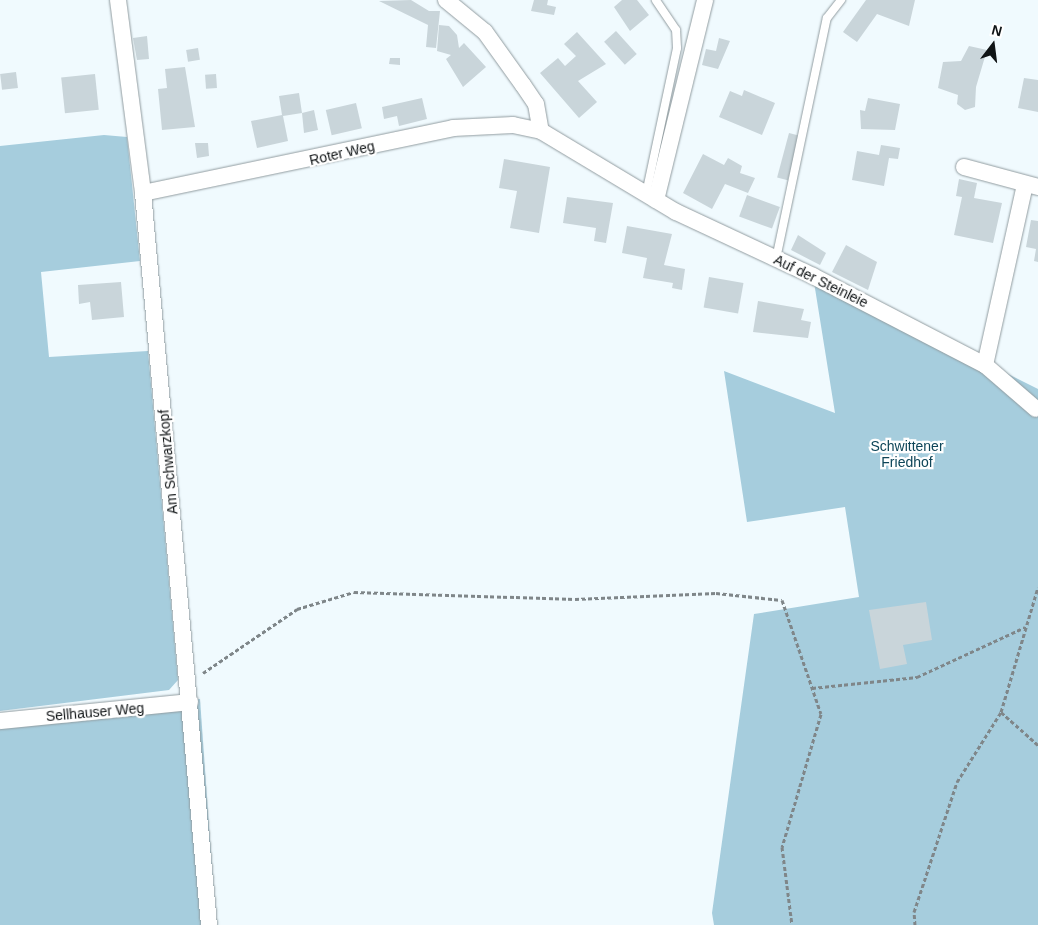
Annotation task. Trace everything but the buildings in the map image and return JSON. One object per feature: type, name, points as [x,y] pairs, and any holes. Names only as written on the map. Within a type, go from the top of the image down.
[{"type":"street","name":"Am Schwarzkopf","points":[[118,0],[143,193],[189,684],[209,925]]},
{"type":"street","points":[[446,0],[484,32],[501,55],[536,104],[541,131]]},
{"type":"street","points":[[651,197],[705,0]]},
{"type":"street","name":"Roter Weg","points":[[143,193],[453,128],[513,125],[541,131]]},
{"type":"street","name":"Auf der Steinleie","points":[[541,131],[651,197],[776,258],[985,365],[1036,409]]},
{"type":"street","points":[[964,167],[1031,186],[985,365]]},
{"type":"street","name":"Sellhauser Weg","points":[[0,721],[190,702]]},
{"type":"lane","points":[[651,197],[677,48],[676,30],[656,0]]},
{"type":"lane","points":[[776,258],[827,18],[841,0]]},
{"type":"path","points":[[915,925],[914,912],[957,782],[1001,712],[1038,587]]},
{"type":"path","points":[[189,684],[244,642],[297,609],[354,592],[575,599],[716,594],[782,600],[822,714],[782,847],[792,925]]},
{"type":"path","points":[[812,688],[917,677],[1025,627]]},
{"type":"path","points":[[1001,712],[1038,745]]},
{"type":"green space","points":[[104,135],[127,137],[140,261],[41,272],[49,357],[148,351],[178,680],[169,690],[0,711],[0,146]]},
{"type":"green space","name":"Schwittener Friedhof","points":[[813,276],[1038,389],[1038,925],[714,925],[712,913],[754,614],[859,597],[845,507],[747,522],[724,371],[835,413]]},
{"type":"green space","points":[[200,699],[216,925],[0,925],[0,722]]}]
